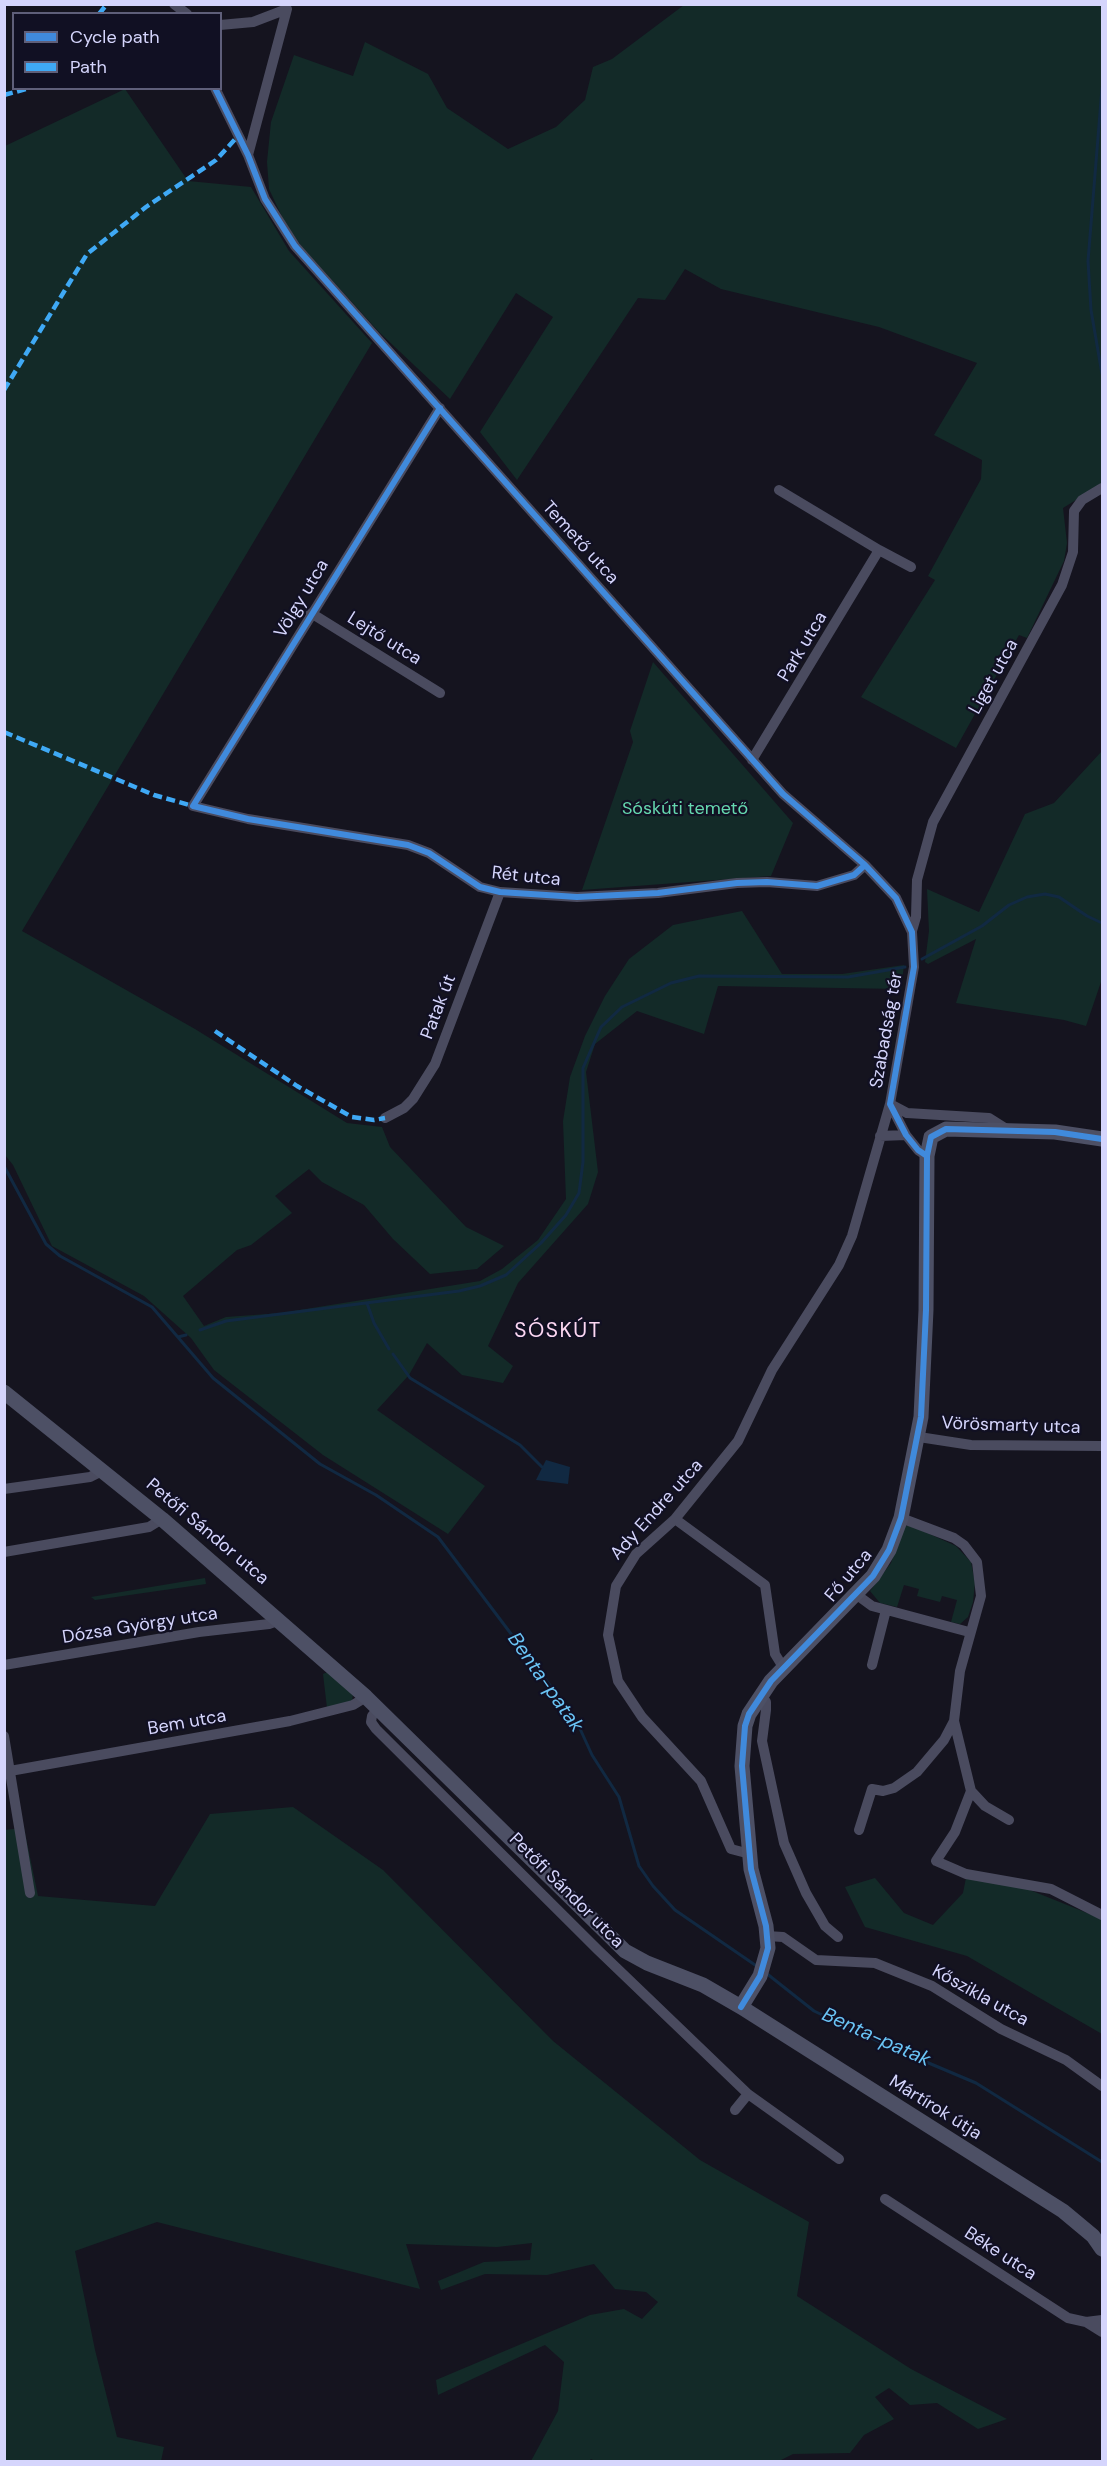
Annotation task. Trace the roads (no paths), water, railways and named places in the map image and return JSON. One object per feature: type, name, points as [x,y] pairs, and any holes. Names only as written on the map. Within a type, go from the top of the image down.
[{"type":"main road","points":[[927,1156],[931,1137],[941,1130],[1055,1132],[1102,1139]]},
{"type":"main road","name":"Fő utca","points":[[768,1942],[753,1883],[742,1766],[742,1739],[749,1714],[783,1667],[857,1595],[882,1564],[901,1518],[919,1437],[925,1321],[927,1156]]},
{"type":"main road","name":"Petőfi Sándor utca","points":[[4,1392],[162,1519],[366,1696],[625,1951],[648,1964],[703,1985],[741,2007]]},
{"type":"main road","points":[[741,2007],[754,1987],[765,1962],[768,1942]]},
{"type":"main road","name":"Mártírok útja","points":[[741,2007],[1063,2211],[1093,2236],[1102,2249]]},
{"type":"street","points":[[222,25],[253,22],[287,9],[248,155]]},
{"type":"street","name":"Temető utca","points":[[216,90],[248,155],[265,199],[285,234],[752,760],[813,823],[866,866],[896,898],[912,932]]},
{"type":"street","name":"Völgy utca","points":[[193,806],[440,408]]},
{"type":"street","name":"Liget utca","points":[[912,932],[916,917],[915,890],[926,838],[1062,585],[1073,552],[1074,511],[1082,500],[1102,488]]},
{"type":"street","points":[[779,490],[911,567]]},
{"type":"street","name":"Park utca","points":[[752,760],[879,550]]},
{"type":"street","name":"Lejtő utca","points":[[311,614],[440,693]]},
{"type":"street","name":"Rét utca","points":[[193,806],[248,819],[408,845],[429,853],[480,887],[500,892],[577,897],[658,893],[747,883],[817,886],[854,875],[866,866]]},
{"type":"street","points":[[896,898],[915,890]]},
{"type":"street","name":"Patak út","points":[[385,1118],[404,1108],[413,1099],[435,1064],[500,892]]},
{"type":"street","name":"Szabadság tér","points":[[912,932],[914,967],[890,1104],[906,1135],[927,1156]]},
{"type":"street","name":"Szabadság tér","points":[[890,1104],[907,1113],[989,1118],[1008,1131]]},
{"type":"street","name":"Ady Endre utca","points":[[750,1854],[731,1849],[700,1780],[642,1717],[614,1672],[608,1635],[616,1586],[636,1554],[675,1519],[738,1441],[772,1370],[847,1251],[890,1104]]},
{"type":"street","points":[[880,1136],[906,1135]]},
{"type":"street","name":"Vörösmarty utca","points":[[919,1437],[971,1445],[1102,1446]]},
{"type":"street","points":[[4,1489],[90,1477],[102,1471]]},
{"type":"street","points":[[901,1518],[954,1538],[964,1545],[977,1562],[981,1596],[969,1632],[955,1701],[954,1721],[971,1791],[985,1806],[1009,1820]]},
{"type":"street","points":[[4,1552],[149,1527],[162,1519]]},
{"type":"street","points":[[675,1519],[765,1585],[775,1654],[783,1667]]},
{"type":"street","points":[[857,1595],[866,1603],[886,1610],[969,1632]]},
{"type":"street","points":[[872,1665],[886,1610]]},
{"type":"street","name":"Dózsa György utca","points":[[4,1665],[188,1634],[269,1624],[280,1620]]},
{"type":"street","points":[[761,1695],[766,1710],[762,1741],[784,1843],[806,1893],[825,1926],[838,1937]]},
{"type":"street","name":"Bem utca","points":[[10,1771],[290,1721],[352,1705],[366,1696]]},
{"type":"street","name":"Petőfi Sándor utca","points":[[378,1709],[372,1716],[371,1722],[376,1729],[598,1950],[748,2094]]},
{"type":"street","points":[[859,1830],[872,1789],[889,1790],[917,1772],[944,1740],[954,1721]]},
{"type":"street","points":[[4,1736],[30,1893]]},
{"type":"street","points":[[944,1740],[958,1743]]},
{"type":"street","points":[[971,1791],[955,1832],[936,1861],[966,1874],[1051,1889],[1102,1915]]},
{"type":"street","name":"Kőszikla utca","points":[[768,1942],[783,1937],[816,1960],[875,1963],[932,1986],[1001,2029],[1066,2060],[1102,2086]]},
{"type":"street","points":[[735,2110],[748,2094],[838,2159]]},
{"type":"street","name":"Béke utca","points":[[885,2199],[1068,2318],[1086,2322],[1102,2320]]},
{"type":"street","points":[[1086,2322],[1102,2332]]},
{"type":"water","points":[[546,1460],[570,1467],[568,1484],[536,1480]]},
{"type":"waterway","points":[[1102,88],[1088,261],[1091,310],[1102,374]]},
{"type":"waterway","points":[[922,959],[982,926],[1009,905],[1027,897],[1045,894],[1059,897],[1102,923]]},
{"type":"waterway","points":[[200,1330],[226,1321],[459,1291],[480,1286],[506,1275],[541,1243],[566,1215],[579,1193],[583,1162],[583,1068],[601,1027],[622,1007],[671,983],[699,976],[848,977],[905,967]]},
{"type":"waterway","name":"Benta-patak","points":[[4,1166],[46,1244],[60,1256],[152,1307],[213,1378],[320,1464],[376,1495],[438,1537],[576,1720],[592,1755],[619,1797],[639,1866],[653,1886],[675,1910],[758,1967]]},
{"type":"waterway","points":[[367,1303],[374,1323],[389,1349]]},
{"type":"waterway","name":"Benta-patak","points":[[178,1337],[186,1335]]},
{"type":"waterway","points":[[393,1354],[410,1378],[520,1445],[542,1467]]},
{"type":"waterway","name":"Benta-patak","points":[[766,1973],[814,2011],[886,2045],[976,2083],[1102,2162]]},
{"type":"district","name":"SÓSKÚT","points":[[558,1331]]},
{"type":"park label","name":"Sóskúti temető","points":[[685,809]]}]
